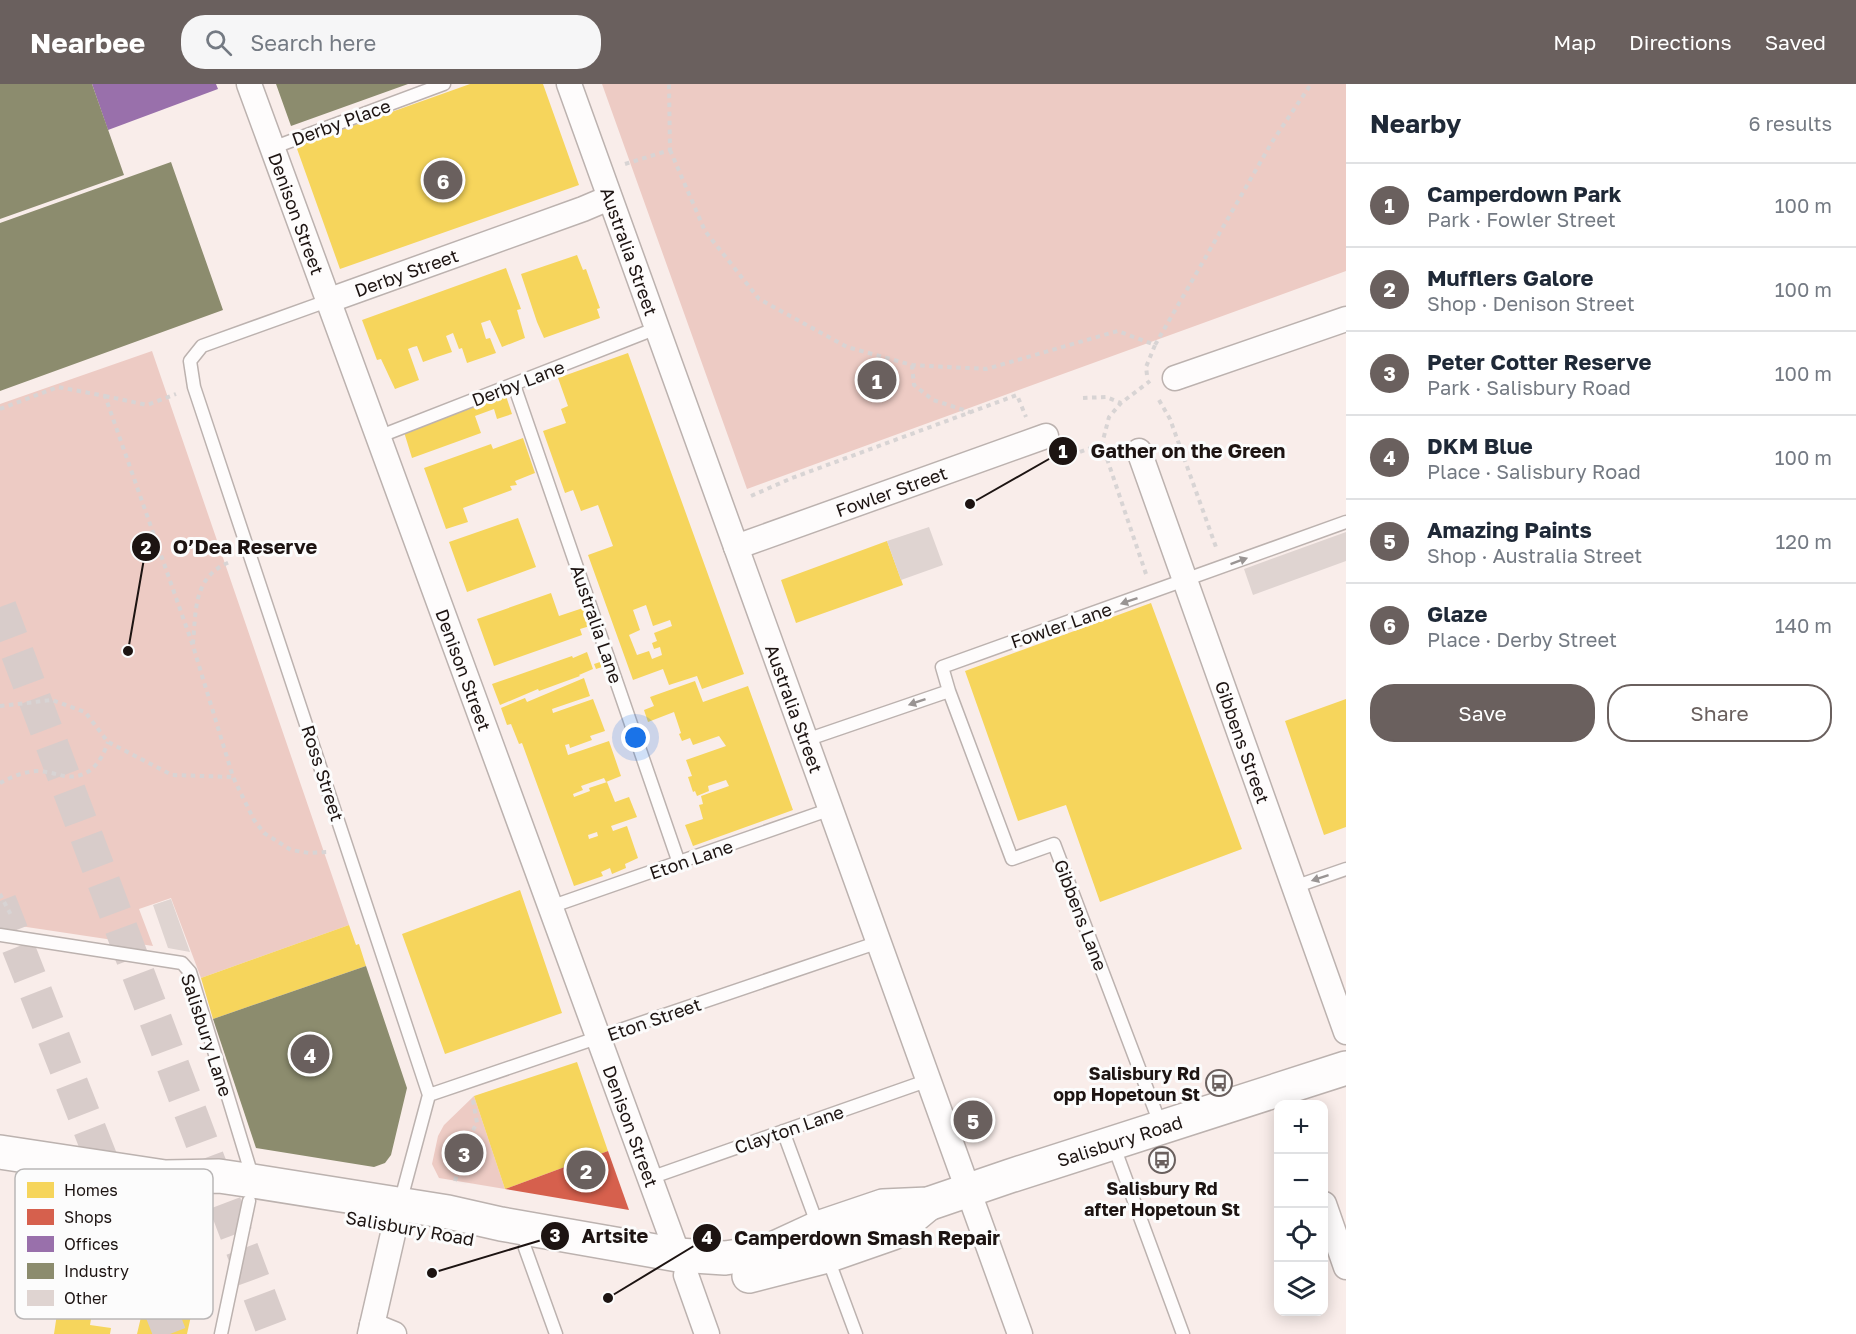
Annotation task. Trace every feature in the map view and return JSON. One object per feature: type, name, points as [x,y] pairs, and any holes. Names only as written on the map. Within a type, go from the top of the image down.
[{"type":"main road","name":"Salisbury Road","points":[[398,1215],[525,1248],[682,1265],[766,1252],[823,1242],[883,1206],[928,1204],[1162,1127],[1285,1097],[1346,1068]]},
{"type":"main road","name":"Salisbury Road","points":[[0,1152],[108,1169]]},
{"type":"main road","name":"Salisbury Road","points":[[213,1176],[219,1176],[251,1191],[682,1265]]},
{"type":"street","name":"Denison Street","points":[[249,84],[707,1334]]},
{"type":"street","name":"Australia Street","points":[[569,84],[1020,1334]]},
{"type":"street","name":"Derby Street","points":[[330,300],[609,198]]},
{"type":"street","points":[[1175,378],[1346,319]]},
{"type":"street","name":"Fowler Street","points":[[736,547],[1046,436]]},
{"type":"street","name":"Gibbens Street","points":[[1139,451],[1346,1032]]},
{"type":"street","points":[[1325,1208],[1346,1267]]},
{"type":"street","points":[[394,1334],[371,1329],[398,1215]]},
{"type":"lane","name":"Derby Place","points":[[272,147],[444,84]]},
{"type":"lane","name":"Derby Street","points":[[202,346],[330,300]]},
{"type":"lane","name":"Derby Lane","points":[[378,437],[657,328]]},
{"type":"lane","name":"Ross Street","points":[[202,346],[190,361],[194,387],[429,1095]]},
{"type":"lane","name":"Australia Lane","points":[[514,385],[679,863]]},
{"type":"lane","name":"Fowler Lane","points":[[949,691],[942,667],[1346,522]]},
{"type":"lane","points":[[806,740],[949,691]]},
{"type":"lane","name":"Gibbens Lane","points":[[949,691],[1011,859],[1054,844],[1162,1127]]},
{"type":"lane","name":"Eton Lane","points":[[550,908],[831,809]]},
{"type":"lane","points":[[1294,887],[1346,869]]},
{"type":"lane","name":"Salisbury Lane","points":[[0,935],[182,963],[190,972],[251,1191]]},
{"type":"lane","name":"Eton Street","points":[[429,1095],[879,942]]},
{"type":"lane","name":"Clayton Lane","points":[[650,1178],[929,1080]]},
{"type":"lane","points":[[398,1215],[429,1095]]},
{"type":"lane","points":[[783,1131],[856,1334]]},
{"type":"lane","points":[[1113,1143],[1183,1334]]},
{"type":"lane","points":[[221,1334],[251,1191]]},
{"type":"lane","points":[[525,1248],[556,1334]]},
{"type":"path","points":[[669,84],[670,150],[705,231],[759,299],[847,347],[912,365],[986,369],[1118,331],[1155,345],[1272,142],[1311,84]]},
{"type":"path","points":[[601,172],[670,150]]},
{"type":"path","points":[[912,365],[914,385],[933,400],[970,413]]},
{"type":"path","points":[[1152,592],[1102,444],[1109,417],[1121,403],[1147,381],[1175,378]]},
{"type":"path","points":[[0,409],[58,387],[147,405],[194,387]]},
{"type":"path","points":[[751,496],[792,478],[1017,395]]},
{"type":"path","points":[[105,396],[193,646],[233,777],[254,820],[264,833],[291,850],[309,854],[349,850]]},
{"type":"path","points":[[1083,398],[1106,397],[1121,403]]},
{"type":"path","points":[[1170,419],[1223,567]]},
{"type":"path","points":[[193,646],[198,599],[209,574],[220,566],[250,554]]},
{"type":"path","points":[[0,706],[52,700],[85,712],[108,742],[172,775],[233,777]]},
{"type":"path","points":[[0,783],[15,775],[34,771],[77,777],[93,769],[103,756],[108,742]]},
{"type":"path","points":[[0,894],[17,925]]},
{"type":"path","points":[[452,1189],[469,1137],[477,1124],[468,1082]]},
{"type":"shaded area","points":[[602,84],[1346,84],[1346,271],[747,489]]},
{"type":"shaded area","points":[[152,351],[349,925],[201,978],[171,898],[139,909],[153,946],[0,923],[0,404]]},
{"type":"shaded area","points":[[474,1096],[505,1189],[439,1178],[432,1164],[438,1136],[444,1125]]},
{"type":"building: Homes","points":[[470,84],[543,84],[579,185],[340,269],[296,146]]},
{"type":"building: Homes","points":[[577,255],[583,270],[586,269],[600,308],[597,309],[600,318],[544,338],[521,274]]},
{"type":"building: Homes","points":[[506,268],[521,309],[517,310],[525,338],[502,347],[490,320],[481,323],[486,339],[490,338],[496,353],[467,363],[462,348],[459,349],[453,333],[446,336],[452,352],[423,362],[417,346],[413,347],[408,349],[419,380],[395,389],[381,359],[377,360],[362,320]]},
{"type":"building: Homes","points":[[628,353],[744,674],[702,689],[697,676],[669,685],[663,669],[633,680],[588,555],[613,546],[598,505],[581,511],[573,490],[565,493],[543,431],[566,423],[561,409],[568,406],[558,378]],"holes":[[[646,605],[653,626],[670,620],[672,626],[654,633],[657,641],[652,643],[654,649],[660,647],[662,655],[652,659],[649,651],[637,655],[629,635],[640,630],[633,610]]]},
{"type":"building: Homes","points":[[506,396],[512,414],[497,419],[494,409],[475,416],[481,433],[412,458],[404,432]]},
{"type":"building: Homes","points":[[523,438],[535,473],[515,481],[517,485],[510,486],[512,490],[463,508],[468,522],[446,529],[424,468],[491,444],[493,449]]},
{"type":"building: Homes","points":[[518,518],[536,567],[467,592],[449,542]]},
{"type":"building: Homes","points":[[887,541],[903,585],[796,623],[781,580]]},
{"type":"building: Homes","points":[[551,593],[559,616],[583,608],[590,626],[580,629],[582,635],[494,666],[477,619]]},
{"type":"building: Homes","points":[[1151,603],[1242,849],[1100,902],[1066,805],[1018,821],[965,671]]},
{"type":"building: Homes","points":[[587,652],[593,669],[580,676],[539,691],[538,689],[500,705],[492,684]]},
{"type":"building: Homes","points":[[603,661],[605,666],[596,669],[594,664]]},
{"type":"building: Homes","points":[[584,678],[590,696],[552,709],[553,713],[593,699],[605,731],[590,736],[592,740],[570,748],[569,744],[565,745],[568,755],[609,741],[621,776],[606,782],[604,778],[581,786],[583,790],[573,794],[574,797],[590,791],[589,788],[607,782],[615,802],[629,797],[637,817],[611,826],[613,831],[627,826],[638,858],[625,864],[626,868],[612,874],[610,868],[601,872],[603,876],[574,886],[522,743],[519,744],[511,724],[507,725],[501,708],[525,698],[527,702]],"holes":[[[597,832],[598,836],[589,839],[588,835]]]},
{"type":"building: Homes","points":[[695,681],[703,702],[748,686],[793,810],[693,846],[685,825],[703,819],[699,805],[703,804],[701,796],[729,786],[726,780],[708,786],[709,791],[697,796],[695,791],[693,792],[688,777],[692,776],[686,760],[726,746],[719,736],[693,745],[690,738],[682,741],[674,712],[648,722],[644,710],[654,706],[650,697]]},
{"type":"building: Homes","points":[[1346,699],[1346,827],[1324,835],[1285,721]]},
{"type":"building: Homes","points":[[520,890],[562,1013],[445,1054],[402,934]]},
{"type":"building: Homes","points":[[349,925],[356,945],[359,944],[366,966],[213,1019],[201,978]]},
{"type":"building: Homes","points":[[577,1062],[608,1151],[505,1189],[474,1096]]},
{"type":"building: Homes","points":[[56,1319],[91,1319],[90,1325],[111,1328],[110,1334],[54,1334]]},
{"type":"building: Homes","points":[[141,1319],[190,1319],[187,1334],[137,1334]]},
{"type":"building: Shops","points":[[608,1151],[629,1210],[505,1189]]},
{"type":"building: Offices","points":[[92,84],[216,84],[218,89],[108,130]]},
{"type":"building: Industry","points":[[0,84],[92,84],[124,175],[0,219]]},
{"type":"building: Industry","points":[[276,84],[408,84],[291,126]]},
{"type":"building: Industry","points":[[171,162],[223,310],[0,391],[0,223]]},
{"type":"building: Industry","points":[[366,966],[407,1088],[391,1155],[385,1163],[374,1167],[256,1148],[213,1019]]},
{"type":"building: Other","points":[[929,527],[943,565],[901,580],[887,541]]},
{"type":"building: Other","points":[[1346,532],[1346,561],[1253,595],[1244,569]]},
{"type":"building: Other","points":[[171,899],[190,952],[168,948],[153,905]]},
{"type":"tunnel","points":[[0,607],[212,1169]]},
{"type":"tunnel","points":[[0,901],[105,1169]]},
{"type":"tunnel","points":[[213,1172],[274,1334]]},
{"type":"tunnel","points":[[164,1319],[170,1334]]},
{"type":"place","name":"Glaze","points":[[443,180]]},
{"type":"place","name":"Camperdown Park","points":[[877,380]]},
{"type":"place","name":"Gather on the Green","points":[[970,504]]},
{"type":"place","name":"O’Dea Reserve","points":[[128,651]]},
{"type":"place","name":"DKM Blue","points":[[310,1054]]},
{"type":"place","name":"Salisbury Rd opp Hopetoun St","points":[[1219,1083]]},
{"type":"place","name":"Amazing Paints","points":[[973,1120]]},
{"type":"place","name":"Peter Cotter Reserve","points":[[464,1153]]},
{"type":"place","name":"Salisbury Rd after Hopetoun St","points":[[1162,1160]]},
{"type":"place","name":"Mufflers Galore","points":[[586,1170]]},
{"type":"place","name":"Artsite","points":[[432,1273]]},
{"type":"place","name":"Camperdown Smash Repair","points":[[608,1298]]}]
